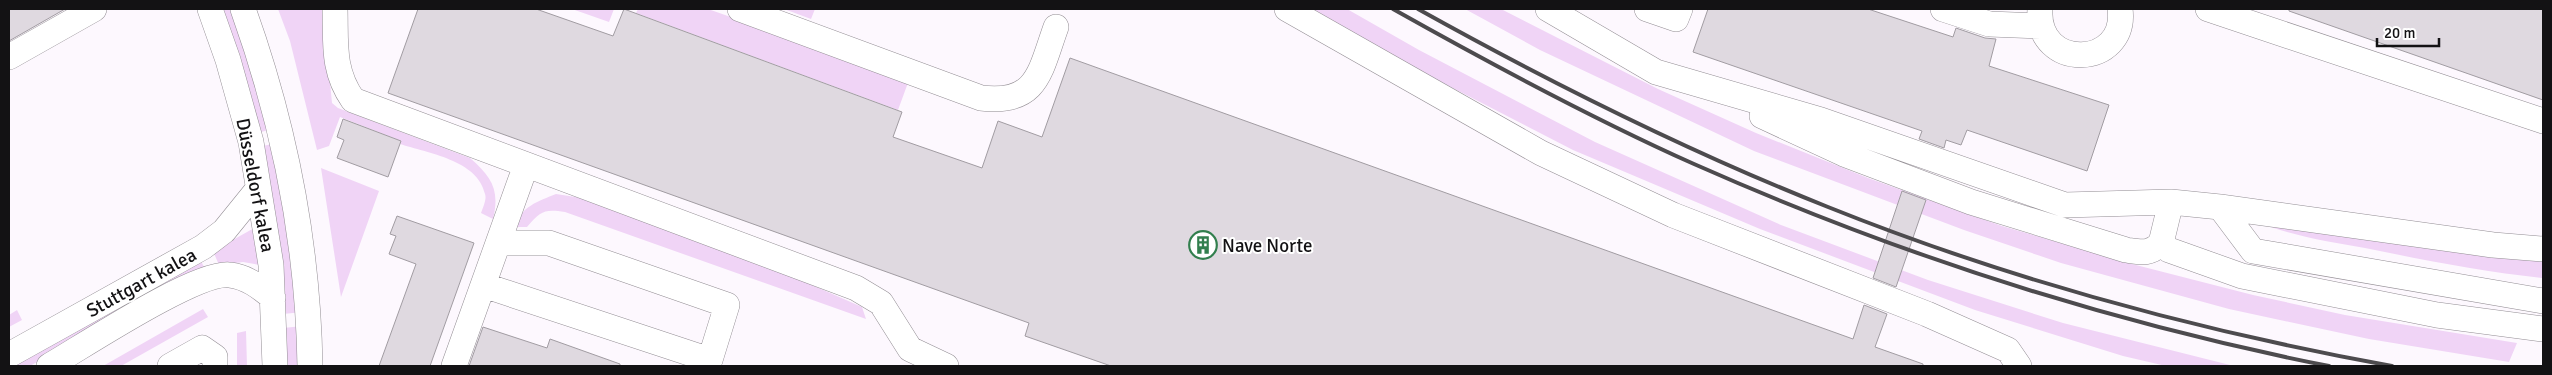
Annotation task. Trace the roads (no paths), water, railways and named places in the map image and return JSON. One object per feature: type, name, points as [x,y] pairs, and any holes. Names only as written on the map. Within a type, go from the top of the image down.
[{"type":"street","points":[[9,57],[94,9]]},
{"type":"street","name":"Düsseldorf kalea","points":[[210,9],[228,60],[251,142],[271,266],[276,366]]},
{"type":"street","name":"Düsseldorf kalea","points":[[243,9],[258,48],[282,135],[306,284],[310,366]]},
{"type":"street","points":[[740,9],[981,98],[996,100],[1025,92],[1037,80],[1056,27]]},
{"type":"street","points":[[1287,9],[1541,153],[1673,216],[1927,314],[2008,350],[2018,366]]},
{"type":"street","points":[[1548,9],[1656,72],[1821,120],[2065,205],[2171,202],[2220,206],[2493,245],[2543,249]]},
{"type":"street","points":[[1647,9],[1676,19],[1680,9]]},
{"type":"street","points":[[1943,9],[1989,24],[2041,17],[2051,43],[2062,51],[2084,55],[2095,53],[2114,38],[2119,27],[2120,9]]},
{"type":"street","points":[[2208,9],[2543,122]]},
{"type":"street","points":[[342,11],[337,68],[343,86],[353,100],[856,288],[881,303],[910,349],[946,366]]},
{"type":"street","points":[[1728,93],[1740,106],[1844,154],[1971,202],[2126,250],[2144,253],[2155,250],[2161,243],[2171,202]]},
{"type":"street","points":[[454,366],[526,165]]},
{"type":"street","name":"Stuttgart kalea","points":[[9,355],[203,247],[224,231],[258,189]]},
{"type":"street","points":[[2220,206],[2254,251],[2543,301]]},
{"type":"street","points":[[483,285],[710,360],[727,305],[549,243],[499,243]]},
{"type":"street","points":[[2161,243],[2169,250],[2242,276],[2437,315],[2543,329]]},
{"type":"street","name":"Stuttgart kalea","points":[[49,366],[184,287],[214,276],[229,274],[244,279],[258,286],[273,298]]},
{"type":"street","points":[[170,366],[202,348],[215,357],[215,366]]},
{"type":"railway","points":[[1393,9],[1504,70],[1617,128],[1694,164],[1848,227],[2006,283],[2086,307],[2247,349],[2329,366]]},
{"type":"railway","points":[[1418,9],[1518,63],[1671,139],[1775,185],[1897,233],[1966,258],[2106,301],[2248,337],[2392,366]]},
{"type":"place","name":"Nave Norte","points":[[1203,245]]}]
